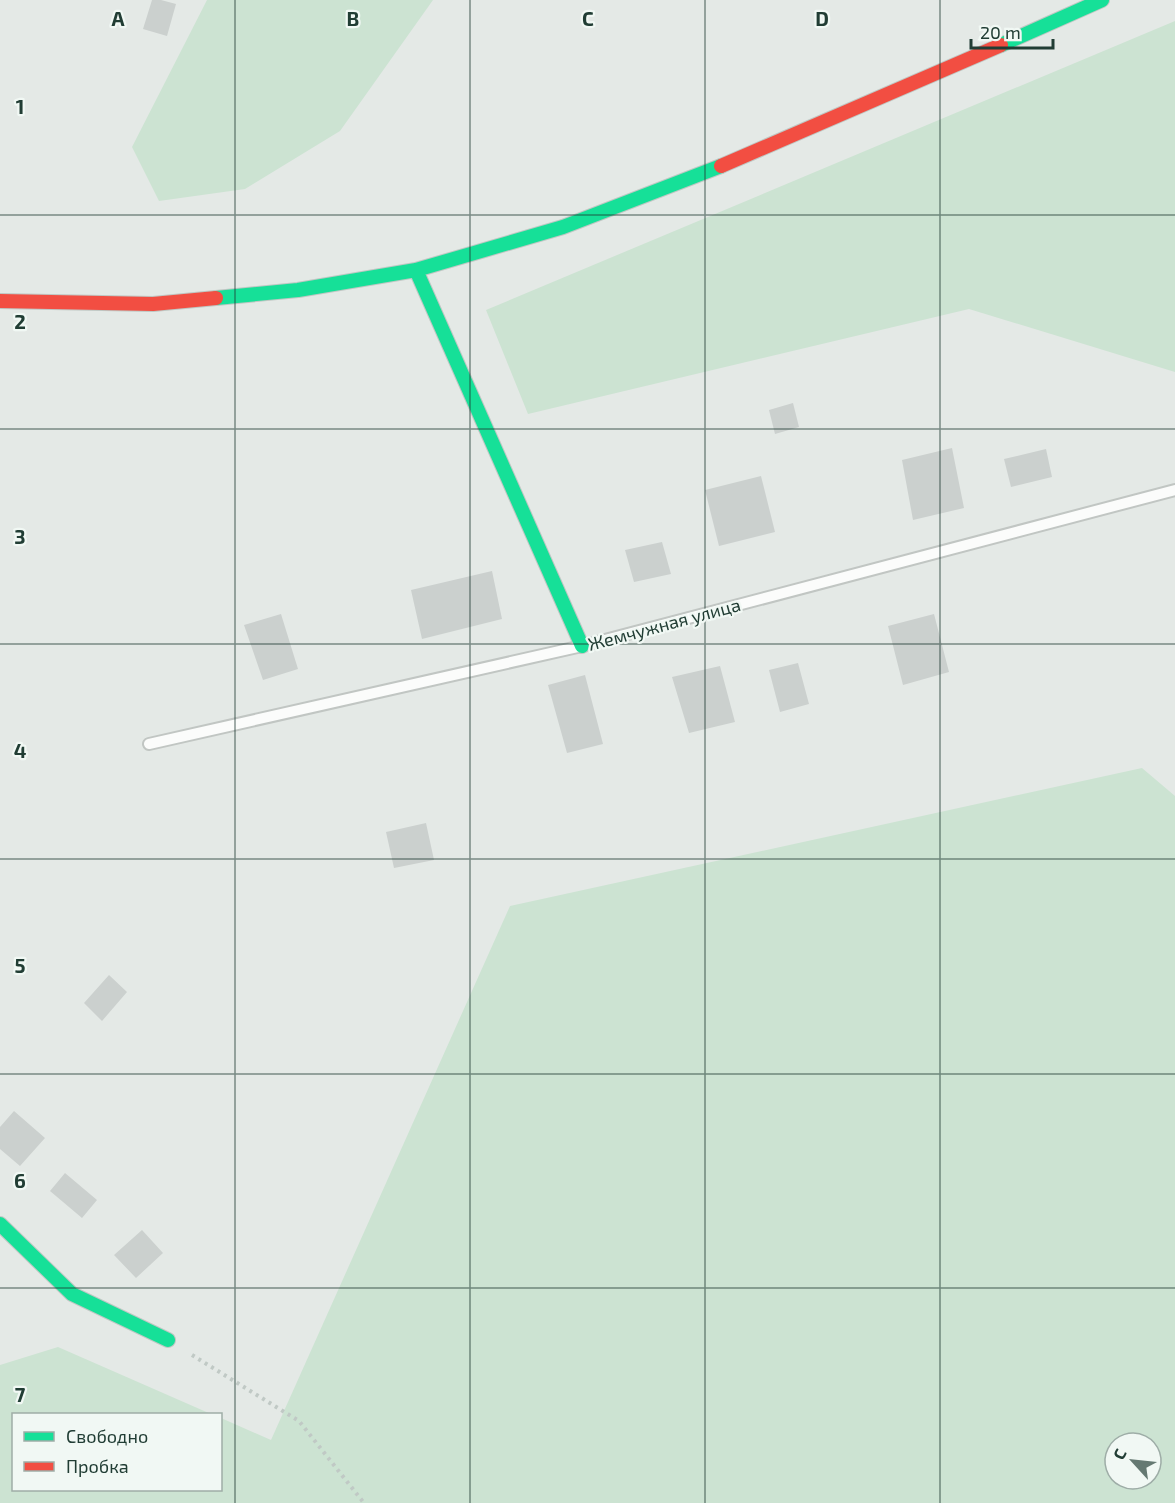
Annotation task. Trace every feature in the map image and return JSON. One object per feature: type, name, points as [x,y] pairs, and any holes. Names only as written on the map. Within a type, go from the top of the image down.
[{"type":"main road","points":[[0,301],[153,303],[298,290],[416,270],[563,227],[743,158],[1102,0]]},
{"type":"main road","points":[[416,270],[582,646]]},
{"type":"main road","points":[[0,1224],[72,1294],[168,1340]]},
{"type":"lane","name":"Жемчужная улица","points":[[149,744],[582,646],[1175,490]]},
{"type":"path","points":[[168,1340],[298,1421],[364,1503]]},
{"type":"green space","points":[[207,0],[433,0],[340,131],[245,189],[159,201],[132,147]]},
{"type":"green space","points":[[1175,21],[1175,372],[969,309],[528,414],[486,310]]},
{"type":"green space","points":[[1142,768],[1175,796],[1175,1503],[0,1503],[0,1365],[58,1347],[209,1413],[12,1413],[12,1491],[222,1491],[222,1418],[271,1440],[510,906]]},
{"type":"building","points":[[152,0],[176,4],[167,36],[143,29]]},
{"type":"building","points":[[793,403],[799,427],[775,434],[769,410]]},
{"type":"building","points":[[952,448],[964,508],[913,520],[902,460]]},
{"type":"building","points":[[1046,449],[1052,477],[1011,487],[1004,459]]},
{"type":"building","points":[[761,476],[775,532],[719,546],[705,490]]},
{"type":"building","points":[[662,542],[671,574],[634,582],[625,550]]},
{"type":"building","points":[[492,571],[502,619],[422,639],[411,590]]},
{"type":"building","points":[[281,614],[298,669],[263,680],[244,625]]},
{"type":"building","points":[[934,614],[949,672],[903,685],[888,626]]},
{"type":"building","points":[[798,663],[809,704],[780,712],[769,670]]},
{"type":"building","points":[[720,666],[735,722],[689,733],[672,677]]},
{"type":"building","points":[[585,675],[603,744],[567,753],[548,685]]},
{"type":"building","points":[[426,823],[434,860],[394,868],[386,832]]},
{"type":"building","points":[[109,975],[127,992],[102,1021],[84,1003]]},
{"type":"building","points":[[14,1111],[45,1138],[20,1166],[0,1149],[0,1127]]},
{"type":"building","points":[[65,1173],[97,1200],[82,1218],[50,1191]]},
{"type":"building","points":[[142,1230],[163,1253],[136,1278],[114,1255]]},
{"type":"traffic: fast","points":[[1001,45],[1102,0]]},
{"type":"traffic: fast","points":[[216,298],[298,290],[416,270],[563,227],[721,166]]},
{"type":"traffic: fast","points":[[416,270],[582,646]]},
{"type":"traffic: fast","points":[[0,1224],[72,1294],[168,1340]]},
{"type":"traffic: jam","points":[[721,166],[1001,45]]},
{"type":"traffic: jam","points":[[0,301],[153,304],[216,298]]}]
